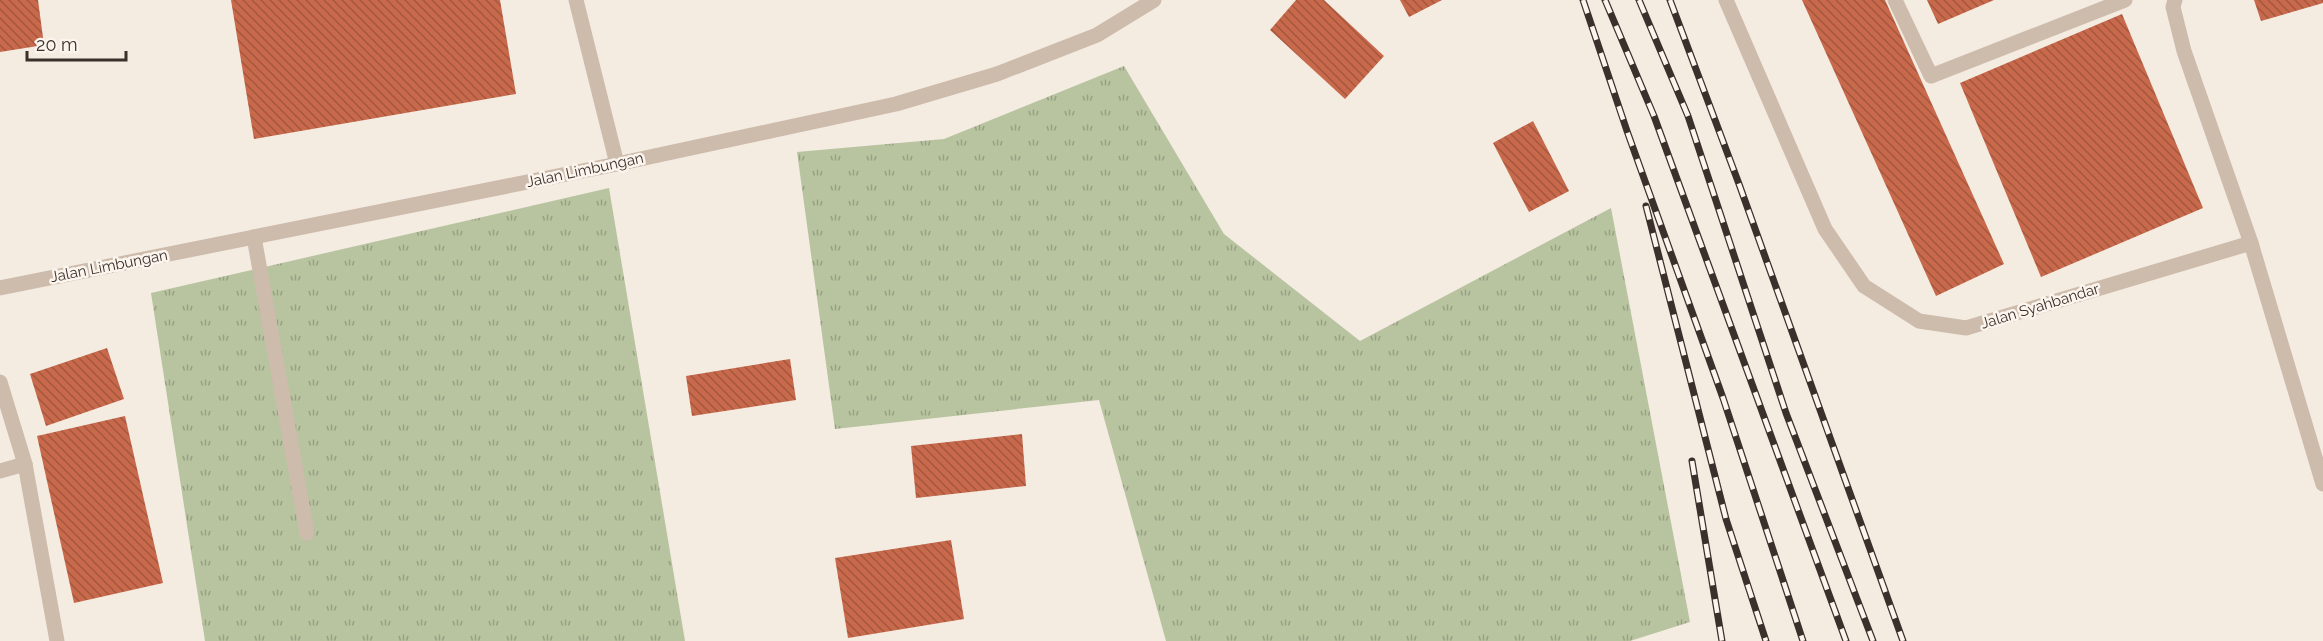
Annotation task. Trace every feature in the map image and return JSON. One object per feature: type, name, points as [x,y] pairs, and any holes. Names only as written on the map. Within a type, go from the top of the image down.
[{"type":"street","points":[[576,0],[617,164]]},
{"type":"street","name":"Jalan Limbungan","points":[[0,288],[617,164],[896,104],[997,74],[1097,35],[1154,0]]},
{"type":"street","name":"Jalan Syahbandar","points":[[1726,0],[1825,229],[1864,286],[1919,321],[1966,328],[2251,243]]},
{"type":"street","points":[[1895,0],[1931,75],[2125,0]]},
{"type":"street","points":[[2175,0],[2173,7],[2184,51],[2251,243],[2323,484]]},
{"type":"street","points":[[254,237],[307,533]]},
{"type":"street","points":[[1,387],[25,464],[57,641]]},
{"type":"street","points":[[0,471],[25,464]]},
{"type":"green space","points":[[1124,66],[1224,234],[1360,341],[1611,208],[1690,622],[1630,641],[1166,641],[1099,400],[835,429],[797,152],[944,139]]},
{"type":"green space","points":[[609,188],[685,641],[205,641],[151,293]]},
{"type":"building","points":[[0,0],[38,0],[44,45],[0,52]]},
{"type":"building","points":[[231,0],[500,0],[516,94],[254,139]]},
{"type":"building","points":[[1296,0],[1324,0],[1384,56],[1345,99],[1270,30]]},
{"type":"building","points":[[1400,0],[1442,0],[1409,17]]},
{"type":"building","points":[[1802,0],[1885,0],[2004,264],[1936,296]]},
{"type":"building","points":[[1927,0],[1994,0],[1938,24]]},
{"type":"building","points":[[2254,0],[2323,0],[2323,3],[2261,21]]},
{"type":"building","points":[[2122,14],[2203,208],[2041,277],[1960,83]]},
{"type":"building","points":[[1533,121],[1569,191],[1529,212],[1493,143]]},
{"type":"building","points":[[107,348],[124,399],[46,426],[30,374]]},
{"type":"building","points":[[790,359],[796,400],[692,416],[686,376]]},
{"type":"building","points":[[125,416],[163,583],[74,603],[37,436]]},
{"type":"building","points":[[1022,434],[1026,486],[916,498],[911,446]]},
{"type":"building","points":[[951,540],[964,619],[848,638],[835,558]]},
{"type":"railway","points":[[1583,0],[1627,131],[1723,398],[1803,641]]},
{"type":"railway","points":[[1605,0],[1654,116],[1846,641]]},
{"type":"railway","points":[[1639,0],[1688,116],[1786,413],[1873,641]]},
{"type":"railway","points":[[1670,0],[1739,184],[1903,641]]},
{"type":"railway","points":[[1646,206],[1726,519],[1766,641]]},
{"type":"railway","points":[[1692,461],[1722,641]]}]
